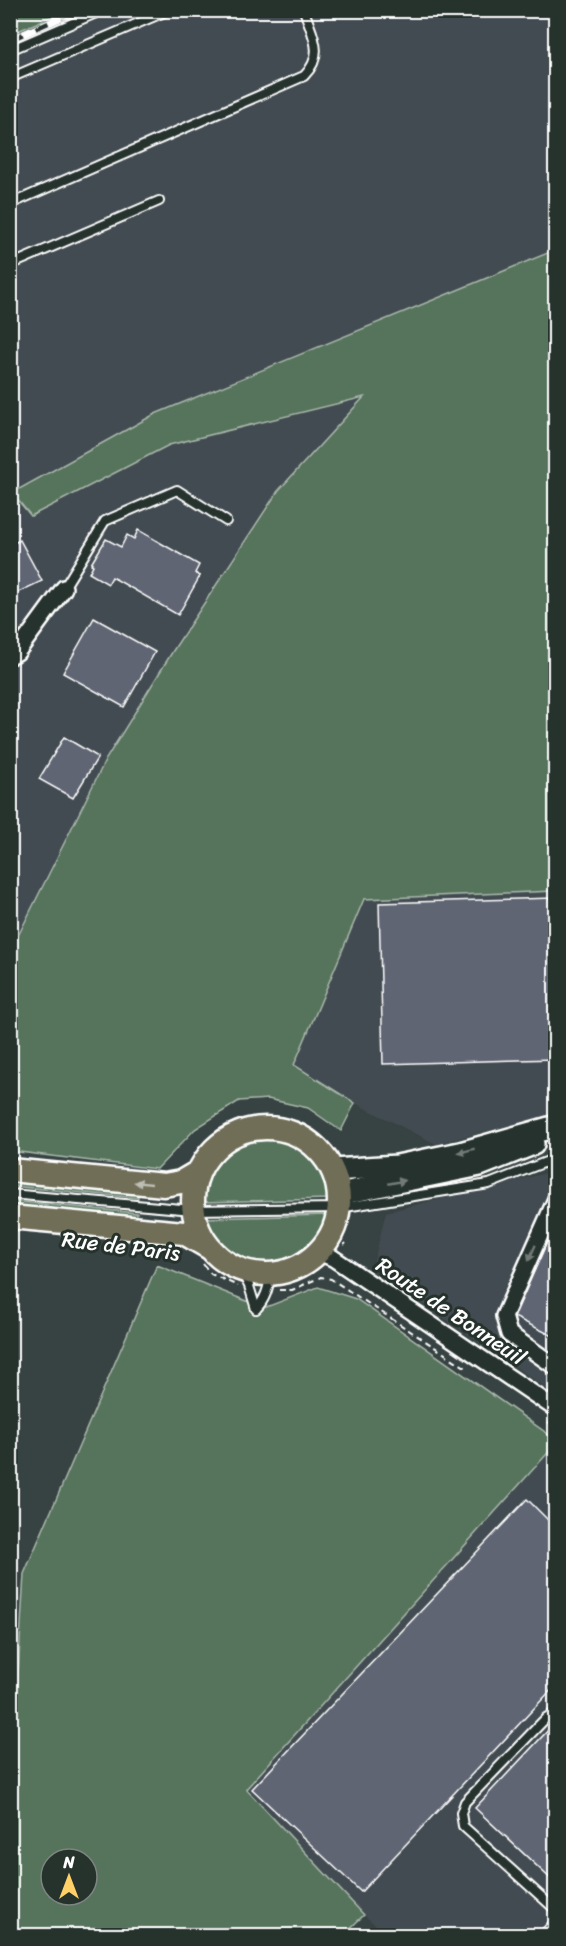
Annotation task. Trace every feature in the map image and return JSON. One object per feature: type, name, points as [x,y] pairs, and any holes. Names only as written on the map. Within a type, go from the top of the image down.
[{"type":"main road","points":[[333,1170],[397,1166],[460,1153],[555,1126]]},
{"type":"main road","points":[[265,1127],[286,1130],[305,1138],[321,1152],[333,1170],[339,1201],[333,1231],[322,1261],[297,1268],[269,1282],[256,1274],[246,1280],[224,1261],[205,1254],[193,1210],[192,1197],[198,1172],[209,1154],[225,1140],[244,1131],[265,1127]]},
{"type":"main road","points":[[339,1201],[480,1165],[535,1143],[555,1138]]},
{"type":"main road","points":[[10,1170],[164,1185],[180,1182],[198,1172]]},
{"type":"main road","name":"Rue de Paris","points":[[10,1217],[184,1233],[205,1254]]},
{"type":"street","points":[[10,656],[17,652],[64,588]]},
{"type":"street","points":[[555,1199],[505,1322],[509,1334],[555,1367]]},
{"type":"street","name":"Route de Bonneuil","points":[[322,1261],[333,1258],[552,1416]]},
{"type":"lane","points":[[10,50],[103,10]]},
{"type":"lane","points":[[10,78],[170,10]]},
{"type":"lane","points":[[10,204],[304,75],[314,66],[317,51],[304,10]]},
{"type":"lane","points":[[10,265],[159,201]]},
{"type":"lane","points":[[64,588],[105,522],[177,490],[226,521]]},
{"type":"lane","points":[[10,1194],[193,1210],[339,1201],[489,1185],[555,1158]]},
{"type":"lane","points":[[246,1280],[256,1309],[263,1302],[269,1282]]},
{"type":"lane","points":[[555,1712],[546,1718],[465,1802],[462,1813],[463,1826],[555,1910]]},
{"type":"path","name":"Rue de Paris","points":[[205,1254],[217,1278],[246,1280]]},
{"type":"path","points":[[269,1282],[292,1290],[324,1277],[322,1261]]},
{"type":"path","name":"Route de Bonneuil","points":[[324,1277],[345,1288],[475,1374]]},
{"type":"path","points":[[471,1336],[486,1335],[505,1322]]},
{"type":"path","points":[[552,1416],[555,1428]]},
{"type":"shaded area","points":[[11,11],[555,11],[555,250],[155,414],[31,516],[169,445],[365,396],[278,491],[176,646],[106,759],[11,954]]},
{"type":"shaded area","points":[[555,891],[555,1114],[436,1144],[355,1103],[294,1065],[364,899]]},
{"type":"shaded area","points":[[555,1171],[555,1394],[372,1269],[386,1212]]},
{"type":"shaded area","points":[[555,1445],[555,1935],[387,1935],[364,1915],[246,1789]]},
{"type":"green space","points":[[25,10],[64,11],[11,34],[11,17]]},
{"type":"green space","points":[[555,250],[555,891],[364,899],[294,1065],[355,1103],[341,1131],[308,1108],[268,1099],[239,1101],[195,1129],[157,1169],[11,1151],[10,954],[19,934],[106,759],[176,646],[278,491],[364,397],[169,445],[31,516],[12,493],[155,414]]},
{"type":"green space","points":[[260,1137],[287,1141],[308,1153],[322,1173],[329,1199],[202,1202],[206,1178],[218,1159],[237,1145]]},
{"type":"green space","points":[[10,1177],[138,1190],[138,1198],[11,1186]]},
{"type":"green space","points":[[10,1201],[137,1213],[136,1222],[11,1210]]},
{"type":"green space","points":[[328,1215],[321,1231],[310,1245],[297,1255],[282,1262],[266,1264],[250,1263],[235,1257],[220,1246],[210,1233],[205,1218]]},
{"type":"green space","points":[[157,1265],[264,1308],[318,1287],[356,1299],[555,1439],[555,1445],[246,1789],[364,1915],[343,1935],[11,1936],[11,1792],[24,1574]]},
{"type":"building","points":[[138,530],[199,565],[195,573],[200,576],[178,615],[112,577],[108,584],[89,573],[93,565],[91,564],[106,539],[121,547],[127,535],[134,539]]},
{"type":"building","points":[[20,540],[42,581],[10,596],[10,545]]},
{"type":"building","points":[[94,618],[155,652],[124,707],[63,673]]},
{"type":"building","points":[[64,737],[98,757],[73,798],[39,779]]},
{"type":"building","points":[[555,898],[555,1059],[383,1064],[379,903]]},
{"type":"building","points":[[555,1224],[555,1337],[514,1317]]},
{"type":"building","points":[[527,1499],[555,1527],[555,1686],[361,1892],[252,1789]]},
{"type":"building","points":[[555,1723],[555,1883],[475,1808]]},
{"type":"building","points":[[554,1916],[555,1935],[536,1935]]},
{"type":"railway","points":[[10,40],[78,10]]}]
